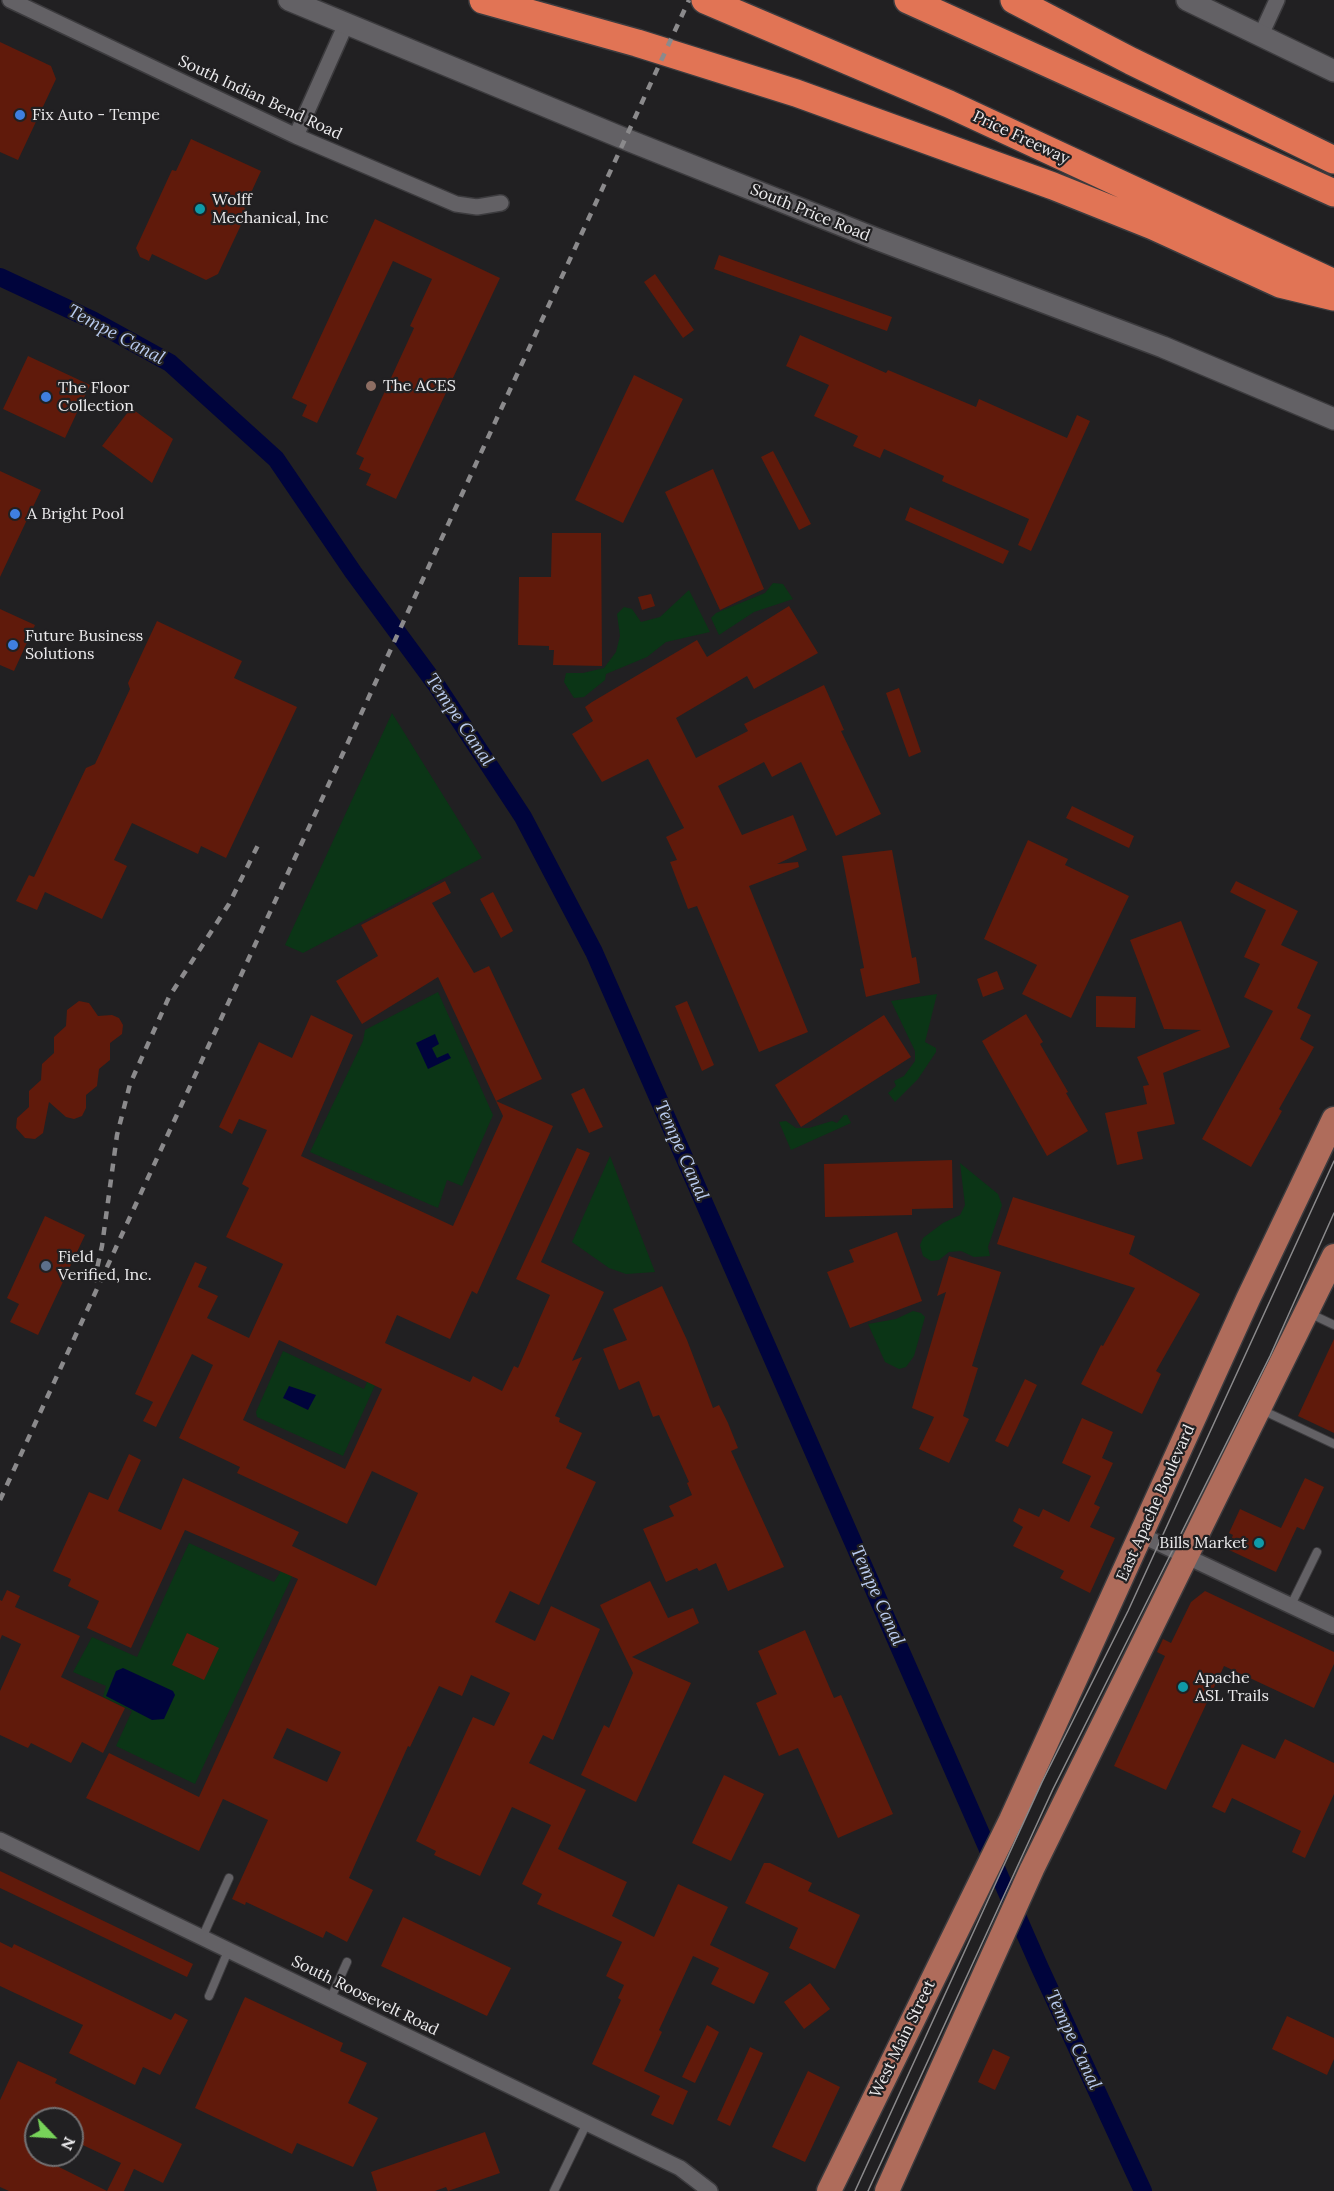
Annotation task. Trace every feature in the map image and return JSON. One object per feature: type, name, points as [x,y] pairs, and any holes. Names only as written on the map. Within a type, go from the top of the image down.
[{"type":"highway","points":[[483,0],[637,43],[796,93],[1053,186],[1153,226],[1280,284],[1334,297]]},
{"type":"highway","name":"Price Freeway","points":[[705,0],[949,104],[1334,283]]},
{"type":"highway","points":[[908,0],[984,32],[1334,193]]},
{"type":"highway","points":[[1014,0],[1131,62],[1334,160]]},
{"type":"main road","name":"South Price Road","points":[[289,0],[658,153],[874,238],[1163,347],[1334,419]]},
{"type":"main road","points":[[1187,0],[1334,71]]},
{"type":"main road","name":"East Apache Boulevard","points":[[978,1888],[1244,1309],[1334,1119]]},
{"type":"main road","points":[[887,2191],[1026,1884],[1334,1256]]},
{"type":"main road","name":"West Main Street","points":[[829,2191],[978,1888]]},
{"type":"street","name":"South Indian Bend Road","points":[[10,0],[296,136],[456,204],[477,207],[501,203]]},
{"type":"street","points":[[1261,35],[1277,0]]},
{"type":"street","points":[[296,136],[346,24]]},
{"type":"street","points":[[1141,1535],[1334,1626]]},
{"type":"street","name":"South Roosevelt Road","points":[[0,1840],[680,2168],[710,2191]]},
{"type":"lane","points":[[1306,1312],[1334,1325]]},
{"type":"lane","points":[[1259,1408],[1334,1444]]},
{"type":"lane","points":[[1292,1605],[1317,1552]]},
{"type":"lane","points":[[202,1938],[229,1878]]},
{"type":"lane","points":[[209,1996],[228,1951]]},
{"type":"lane","points":[[330,2000],[347,1962]]},
{"type":"lane","points":[[554,2191],[587,2123]]},
{"type":"green space","points":[[773,583],[783,584],[793,599],[754,612],[719,635],[711,618],[716,613],[765,593]]},
{"type":"green space","points":[[689,590],[710,632],[666,642],[647,657],[606,674],[605,680],[584,697],[574,698],[564,682],[566,673],[583,673],[604,668],[616,652],[620,636],[617,614],[624,607],[632,609],[641,622],[660,617]]},
{"type":"green space","points":[[392,713],[482,858],[303,953],[285,945]]},
{"type":"green space","points":[[438,992],[493,1115],[462,1186],[447,1180],[438,1208],[310,1152],[363,1041],[365,1030]]},
{"type":"green space","points":[[937,994],[925,1042],[936,1048],[936,1052],[918,1079],[895,1102],[888,1093],[896,1086],[894,1081],[904,1076],[915,1061],[915,1051],[891,1001]]},
{"type":"green space","points":[[844,1115],[847,1115],[851,1123],[791,1150],[779,1122],[786,1121],[796,1128],[809,1128],[832,1121],[837,1123]]},
{"type":"green space","points":[[610,1156],[655,1272],[626,1274],[609,1268],[572,1242]]},
{"type":"green space","points":[[960,1163],[998,1194],[1002,1205],[988,1247],[990,1256],[974,1257],[961,1251],[949,1252],[939,1260],[931,1261],[923,1256],[920,1245],[923,1238],[943,1223],[960,1215],[965,1205]]},
{"type":"green space","points":[[913,1311],[925,1317],[914,1356],[906,1367],[899,1369],[885,1362],[868,1324],[896,1319]]},
{"type":"green space","points":[[283,1351],[364,1389],[374,1366],[387,1359],[343,1456],[257,1417],[256,1412]]},
{"type":"green space","points":[[189,1543],[274,1582],[281,1571],[302,1555],[195,1784],[116,1746],[132,1711],[103,1697],[106,1686],[73,1672],[92,1637],[137,1657]]},
{"type":"shaded area","points":[[435,1034],[439,1044],[432,1048],[437,1058],[448,1053],[451,1058],[428,1069],[416,1043]]},
{"type":"shaded area","points":[[289,1386],[316,1395],[308,1410],[283,1398]]},
{"type":"shaded area","points":[[123,1668],[173,1691],[175,1695],[164,1719],[152,1720],[106,1696],[116,1671]]},
{"type":"building","name":"Fix Auto - Tempe","points":[[0,42],[51,66],[56,79],[18,160],[0,152]]},
{"type":"building","name":"Wolff Mechanical, Inc","points":[[191,139],[261,171],[244,208],[248,210],[218,274],[206,280],[152,254],[149,261],[140,257],[136,248],[172,170],[176,171]]},
{"type":"building","points":[[375,219],[500,278],[396,499],[366,485],[371,474],[359,469],[364,458],[356,454],[414,328],[410,326],[432,279],[393,261],[317,423],[302,416],[307,405],[292,398]]},
{"type":"building","points":[[719,255],[892,317],[887,331],[714,269]]},
{"type":"building","points":[[655,274],[694,330],[683,338],[644,282]]},
{"type":"building","points":[[800,335],[886,373],[888,370],[976,407],[979,399],[1067,438],[1077,415],[1090,421],[1031,551],[1018,545],[1029,519],[942,481],[944,476],[884,449],[880,458],[853,446],[858,436],[814,416],[829,385],[786,366]]},
{"type":"building","name":"The Floor Collection","points":[[28,356],[90,385],[65,438],[3,409]]},
{"type":"building","points":[[634,375],[683,399],[623,523],[575,500]]},
{"type":"building","points":[[131,408],[173,439],[152,483],[102,446]]},
{"type":"building","points":[[773,451],[811,524],[799,530],[761,457]]},
{"type":"building","points":[[713,469],[764,589],[720,610],[665,492]]},
{"type":"building","name":"A Bright Pool","points":[[0,471],[41,490],[0,577]]},
{"type":"building","points":[[910,507],[1009,551],[1003,564],[905,520]]},
{"type":"building","points":[[552,533],[601,533],[602,666],[553,665],[554,650],[549,650],[549,646],[518,645],[519,577],[551,577]]},
{"type":"building","points":[[651,594],[655,606],[642,610],[638,597]]},
{"type":"building","points":[[789,606],[818,653],[754,689],[747,676],[676,718],[696,758],[748,731],[744,724],[824,685],[844,730],[841,731],[881,814],[836,836],[801,762],[772,777],[764,762],[718,786],[742,835],[793,815],[807,850],[777,864],[798,862],[799,867],[749,886],[808,1032],[759,1052],[697,906],[688,909],[670,862],[677,860],[666,837],[684,828],[648,759],[602,782],[572,734],[593,721],[585,707],[697,640],[707,657]]},
{"type":"building","name":"Future Business Solutions","points":[[0,609],[35,625],[14,671],[0,665]]},
{"type":"building","points":[[157,621],[242,661],[234,678],[297,707],[226,858],[201,846],[198,854],[132,823],[114,860],[127,866],[102,919],[45,892],[37,910],[16,901],[29,875],[34,877],[86,768],[95,764],[130,689],[128,683]]},
{"type":"building","points":[[899,688],[921,752],[909,757],[886,693]]},
{"type":"building","points":[[1072,806],[1134,836],[1129,848],[1066,818]]},
{"type":"building","points":[[1028,840],[1068,859],[1065,865],[1129,896],[1071,1018],[1022,994],[1037,965],[984,939]]},
{"type":"building","points":[[892,850],[912,958],[916,957],[920,983],[866,997],[860,969],[864,968],[842,856]]},
{"type":"building","points":[[445,881],[451,893],[432,903],[474,973],[489,966],[542,1079],[496,1101],[553,1126],[477,1294],[472,1291],[450,1339],[397,1315],[385,1343],[470,1382],[473,1376],[502,1391],[514,1366],[518,1368],[550,1295],[516,1279],[577,1148],[590,1153],[541,1262],[604,1292],[572,1361],[582,1357],[555,1416],[560,1418],[559,1422],[582,1433],[566,1468],[596,1482],[539,1605],[510,1591],[495,1622],[535,1641],[551,1606],[600,1629],[553,1740],[543,1735],[529,1763],[586,1790],[558,1849],[627,1882],[612,1916],[654,1937],[678,1884],[728,1907],[710,1945],[769,1973],[754,2004],[711,1984],[719,1968],[693,1956],[659,2030],[662,2032],[644,2071],[688,2091],[673,2125],[651,2115],[660,2096],[592,2064],[621,2000],[618,1998],[624,1985],[606,1976],[622,1942],[537,1904],[542,1894],[522,1884],[551,1825],[512,1807],[480,1876],[434,1855],[436,1851],[416,1841],[473,1717],[494,1726],[510,1693],[471,1675],[462,1696],[439,1686],[410,1747],[408,1746],[349,1878],[373,1890],[347,1942],[326,1931],[323,1938],[246,1902],[245,1905],[232,1899],[268,1820],[223,1799],[199,1851],[86,1798],[109,1753],[199,1797],[298,1579],[185,1530],[131,1648],[87,1628],[99,1601],[68,1586],[71,1579],[53,1571],[89,1492],[108,1500],[129,1454],[141,1460],[118,1511],[161,1530],[183,1478],[299,1532],[292,1546],[376,1586],[418,1493],[372,1471],[347,1524],[237,1473],[240,1467],[179,1438],[213,1365],[192,1354],[156,1427],[143,1421],[153,1402],[135,1394],[195,1262],[207,1267],[198,1287],[218,1296],[207,1318],[249,1338],[283,1264],[226,1237],[249,1188],[242,1184],[267,1130],[239,1119],[232,1134],[219,1127],[259,1042],[292,1058],[311,1015],[353,1035],[301,1156],[453,1226],[503,1116],[438,977],[362,1024],[336,981],[378,956],[361,925]],"holes":[[[279,1340],[382,1389],[345,1469],[243,1420]],[[287,1728],[341,1752],[327,1782],[273,1758]]]},
{"type":"building","points":[[1236,881],[1298,911],[1281,945],[1318,962],[1297,1008],[1311,1015],[1300,1039],[1314,1047],[1279,1109],[1282,1111],[1251,1167],[1202,1139],[1273,1011],[1244,997],[1260,964],[1244,957],[1266,910],[1230,892]]},
{"type":"building","points":[[493,892],[513,931],[501,938],[480,899]]},
{"type":"building","points":[[1181,921],[1230,1047],[1163,1073],[1175,1124],[1137,1132],[1143,1159],[1117,1165],[1105,1113],[1147,1104],[1143,1086],[1149,1085],[1137,1057],[1201,1030],[1164,1029],[1130,940]]},
{"type":"building","points":[[997,971],[1004,989],[983,997],[977,979]]},
{"type":"building","points":[[1096,996],[1136,997],[1135,1028],[1096,1027]]},
{"type":"building","points":[[79,1001],[89,1003],[98,1016],[112,1015],[119,1018],[123,1025],[122,1034],[110,1043],[110,1060],[99,1069],[97,1086],[86,1095],[86,1108],[82,1116],[74,1119],[66,1117],[49,1102],[43,1133],[35,1139],[25,1138],[16,1128],[17,1118],[29,1107],[29,1091],[41,1080],[42,1064],[54,1053],[54,1037],[66,1026],[67,1010]]},
{"type":"building","points":[[687,1001],[714,1065],[702,1071],[675,1006]]},
{"type":"building","points":[[1026,1014],[1043,1042],[1040,1044],[1088,1131],[1047,1156],[982,1041]]},
{"type":"building","points":[[884,1015],[911,1057],[801,1127],[775,1085]]},
{"type":"building","points":[[584,1088],[603,1127],[589,1133],[571,1094]]},
{"type":"building","points":[[952,1160],[953,1208],[912,1209],[912,1215],[825,1217],[824,1164]]},
{"type":"building","points":[[1013,1197],[1135,1236],[1129,1254],[1200,1294],[1156,1371],[1161,1374],[1142,1414],[1081,1384],[1135,1288],[997,1244]]},
{"type":"building","name":"Field Verified, Inc.","points":[[45,1216],[85,1235],[38,1335],[10,1322],[19,1304],[7,1298]]},
{"type":"building","points":[[897,1232],[922,1301],[850,1328],[827,1272],[854,1262],[849,1250]]},
{"type":"building","points":[[949,1256],[1001,1272],[972,1366],[978,1368],[963,1416],[969,1419],[949,1463],[919,1449],[934,1417],[912,1408],[946,1292],[937,1296]]},
{"type":"building","points":[[662,1286],[687,1340],[713,1408],[719,1405],[728,1423],[738,1448],[731,1451],[784,1567],[728,1591],[716,1563],[699,1571],[697,1568],[666,1582],[643,1529],[674,1516],[669,1506],[692,1495],[687,1483],[689,1482],[659,1415],[653,1417],[639,1381],[619,1390],[603,1349],[627,1340],[613,1309]]},
{"type":"building","points":[[1334,1339],[1334,1433],[1298,1416]]},
{"type":"building","points":[[1025,1379],[1037,1385],[1008,1447],[995,1441]]},
{"type":"building","points":[[1082,1418],[1113,1432],[1102,1458],[1113,1463],[1094,1504],[1100,1507],[1090,1527],[1115,1538],[1090,1593],[1060,1578],[1064,1571],[1013,1546],[1023,1527],[1013,1521],[1019,1508],[1039,1517],[1043,1509],[1069,1522],[1091,1476],[1062,1463]]},
{"type":"building","name":"Bills Market","points":[[1305,1478],[1324,1487],[1304,1530],[1297,1527],[1276,1572],[1227,1549],[1233,1535],[1229,1533],[1240,1509],[1281,1528]]},
{"type":"building","points":[[650,1581],[668,1618],[693,1608],[699,1623],[632,1657],[691,1683],[636,1802],[581,1775],[604,1725],[609,1728],[633,1673],[600,1605]]},
{"type":"building","points":[[7,1590],[20,1596],[15,1607],[80,1636],[61,1677],[125,1708],[103,1753],[82,1742],[71,1763],[31,1743],[28,1748],[0,1735],[0,1691],[21,1644],[2,1635],[0,1640],[0,1600],[2,1601]]},
{"type":"building","name":"Apache ASL Trails","points":[[1205,1591],[1334,1652],[1334,1664],[1314,1708],[1224,1666],[1166,1790],[1114,1766],[1165,1656],[1157,1652],[1163,1639],[1171,1643],[1191,1602]]},
{"type":"building","points":[[805,1630],[834,1698],[841,1695],[893,1814],[838,1838],[798,1748],[779,1756],[756,1703],[777,1694],[758,1651]]},
{"type":"building","points":[[187,1633],[219,1648],[204,1680],[172,1665]]},
{"type":"building","points":[[1285,1739],[1334,1763],[1334,1794],[1305,1858],[1292,1852],[1301,1831],[1232,1798],[1225,1813],[1212,1807],[1242,1744],[1275,1759]]},
{"type":"building","points":[[724,1775],[764,1794],[731,1861],[692,1843]]},
{"type":"building","points":[[764,1863],[770,1863],[812,1883],[808,1891],[860,1915],[835,1969],[789,1948],[798,1928],[745,1903]]},
{"type":"building","points":[[0,1871],[193,1964],[187,1977],[0,1888]]},
{"type":"building","points":[[403,1917],[511,1968],[487,2016],[381,1966]]},
{"type":"building","points":[[0,1942],[12,1948],[14,1944],[171,2020],[175,2013],[188,2020],[160,2075],[143,2067],[135,2085],[69,2053],[83,2025],[0,1986]]},
{"type":"building","points":[[810,1983],[830,2009],[804,2029],[784,2002]]},
{"type":"building","points":[[245,1997],[343,2043],[340,2051],[367,2063],[348,2103],[378,2118],[353,2167],[297,2143],[292,2154],[195,2108]]},
{"type":"building","points":[[1287,2016],[1334,2038],[1334,2059],[1327,2075],[1272,2049]]},
{"type":"building","points":[[707,2025],[719,2032],[695,2083],[682,2077]]},
{"type":"building","points":[[750,2047],[763,2053],[730,2126],[717,2120]]},
{"type":"building","points":[[993,2049],[1010,2057],[995,2090],[978,2082]]},
{"type":"building","points":[[18,2061],[57,2079],[55,2083],[182,2144],[163,2183],[134,2169],[124,2191],[107,2191],[9,2191],[0,2187],[0,2100]]},
{"type":"building","points":[[808,2071],[840,2087],[805,2162],[772,2147]]},
{"type":"building","points":[[485,2132],[500,2173],[448,2191],[446,2187],[435,2191],[377,2191],[371,2172]]},
{"type":"waterway","name":"Tempe Canal","points":[[0,277],[92,320],[170,363],[276,459],[353,572],[437,686],[523,817],[594,952],[1040,1968],[1143,2191]]},
{"type":"tram line","points":[[855,2191],[1042,1782],[1128,1611],[1334,1161]]},
{"type":"tram line","points":[[868,2191],[1053,1789],[1270,1356],[1334,1213]]},
{"type":"railway","points":[[0,1500],[689,0]]},
{"type":"railway","points":[[94,1282],[102,1246],[117,1135],[130,1084],[169,997],[229,904],[261,839]]},
{"type":"place","name":"Fix Auto - Tempe","points":[[20,115]]},
{"type":"place","name":"Wolff Mechanical, Inc","points":[[200,209]]},
{"type":"place","name":"The ACES","points":[[371,386]]},
{"type":"place","name":"The Floor Collection","points":[[46,397]]},
{"type":"place","name":"A Bright Pool","points":[[15,514]]},
{"type":"place","name":"Future Business Solutions","points":[[13,645]]},
{"type":"place","name":"Field Verified, Inc.","points":[[46,1266]]},
{"type":"place","name":"Bills Market","points":[[1259,1543]]},
{"type":"place","name":"Apache ASL Trails","points":[[1183,1687]]}]
